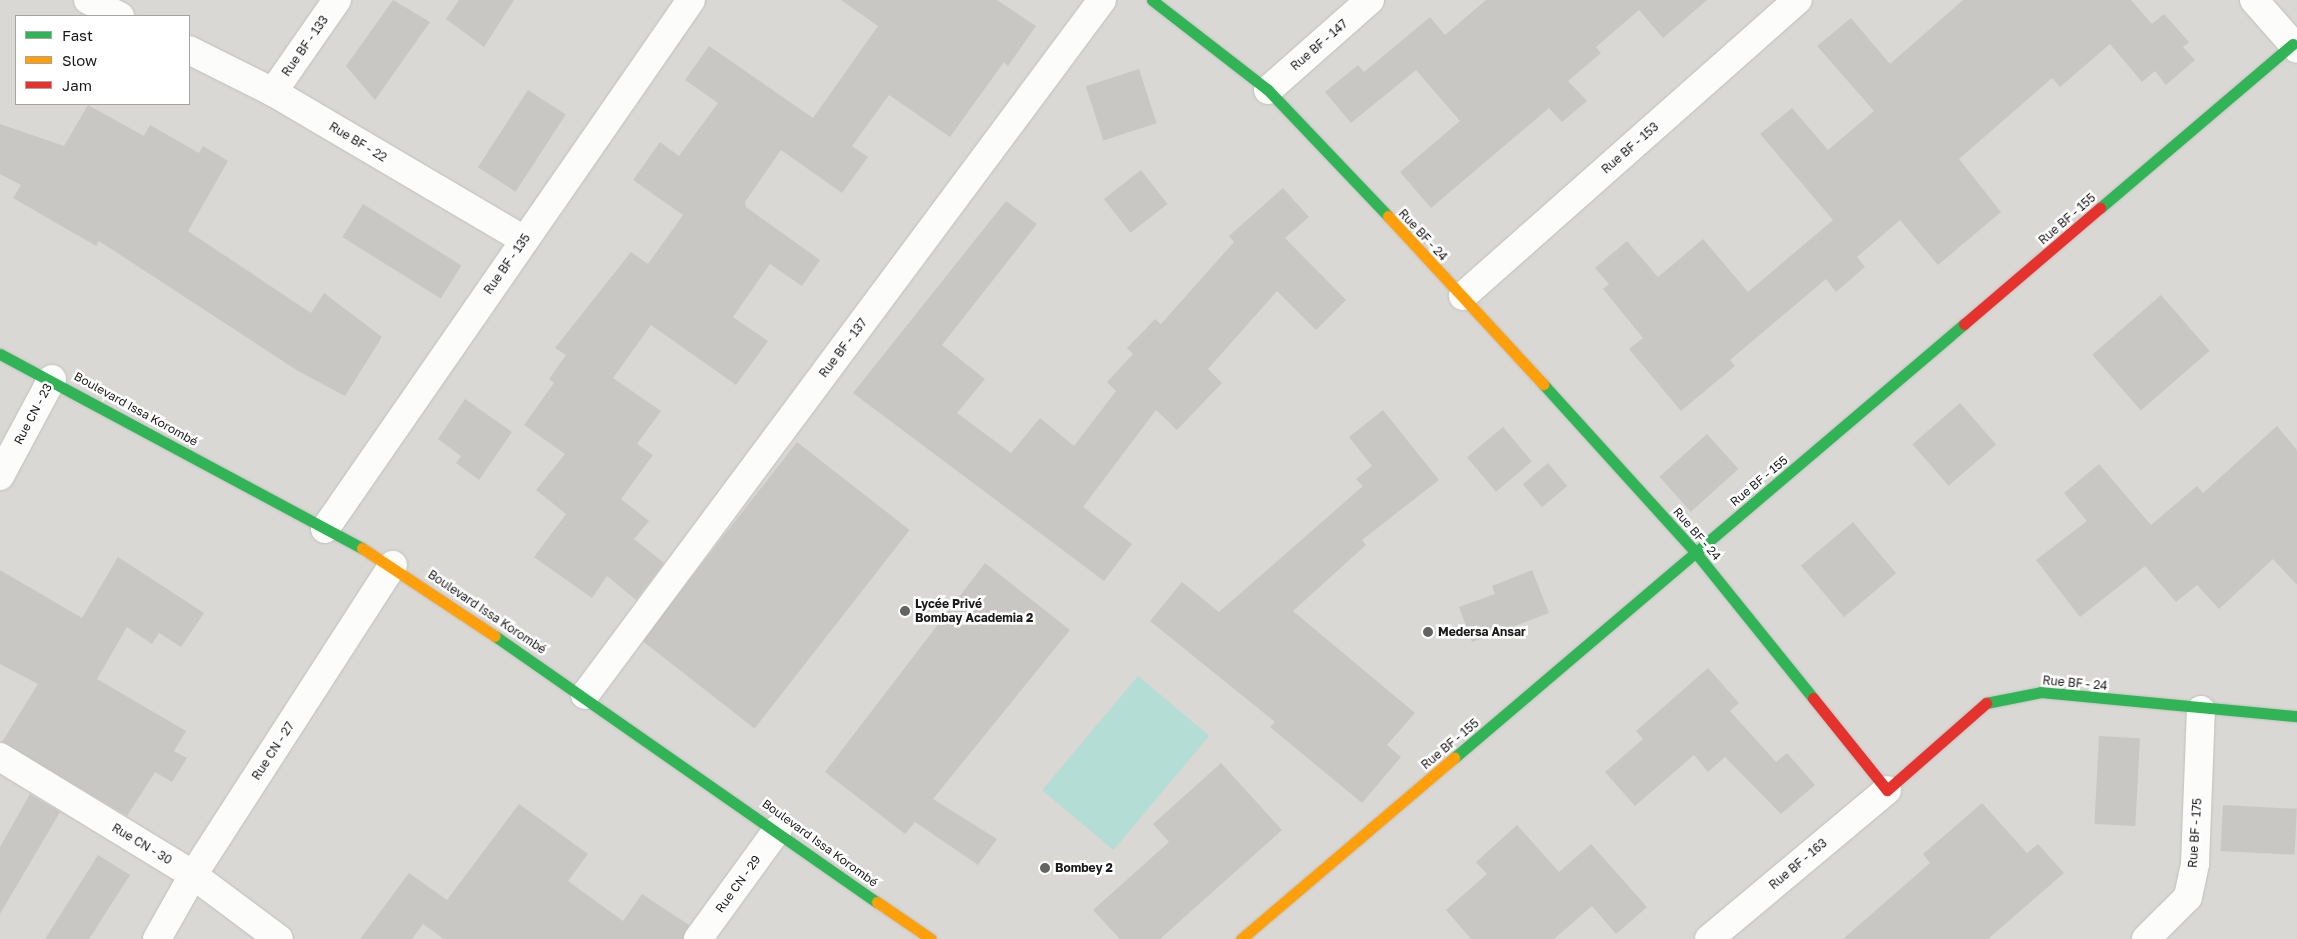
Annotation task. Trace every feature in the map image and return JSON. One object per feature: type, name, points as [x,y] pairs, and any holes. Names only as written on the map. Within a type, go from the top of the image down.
[{"type":"street","points":[[88,0],[118,15]]},
{"type":"street","name":"Rue BF - 133","points":[[273,92],[337,0]]},
{"type":"street","name":"Rue BF - 135","points":[[325,529],[691,0]]},
{"type":"street","name":"Rue BF - 137","points":[[585,695],[1102,0]]},
{"type":"street","name":"Rue BF - 24","points":[[1152,0],[1194,29],[1268,90],[1462,296],[1696,553],[1887,790],[1978,706],[2010,695],[2041,692],[2201,710],[2297,716]]},
{"type":"street","name":"Rue BF - 147","points":[[1268,90],[1370,0]]},
{"type":"street","name":"Rue BF - 153","points":[[1462,296],[1798,0]]},
{"type":"street","points":[[2254,0],[2295,46]]},
{"type":"street","name":"Rue BF - 155","points":[[1241,939],[2295,46]]},
{"type":"street","name":"Rue BF - 22","points":[[190,50],[273,92],[524,240]]},
{"type":"street","name":"Boulevard Issa Korombé","points":[[0,354],[52,379],[393,565],[778,829],[931,939]]},
{"type":"street","name":"Rue CN - 23","points":[[0,476],[52,379]]},
{"type":"street","name":"Rue CN - 27","points":[[158,939],[193,875],[393,565]]},
{"type":"street","name":"Rue BF - 175","points":[[2146,939],[2188,897],[2195,864],[2201,710]]},
{"type":"street","name":"Rue CN - 30","points":[[0,757],[193,875],[279,939]]},
{"type":"street","name":"Rue BF - 163","points":[[1709,939],[1887,790]]},
{"type":"street","name":"Rue CN - 29","points":[[698,939],[778,829]]},
{"type":"shaded area","points":[[0,0],[2297,0],[2297,939],[0,939]]},
{"type":"shaded area","points":[[1138,676],[1209,736],[1113,850],[1042,790]]},
{"type":"building","points":[[393,0],[430,22],[375,100],[346,66]]},
{"type":"building","points":[[459,0],[514,0],[484,47],[446,19]]},
{"type":"building","points":[[841,0],[997,0],[1036,26],[1008,66],[1004,62],[950,137],[889,95],[852,146],[868,157],[842,193],[781,150],[745,202],[746,207],[820,260],[802,286],[770,264],[733,317],[768,341],[736,385],[651,325],[613,378],[661,411],[637,444],[653,455],[621,499],[649,521],[634,539],[664,563],[636,600],[607,576],[592,598],[534,557],[566,514],[536,490],[565,454],[524,425],[554,383],[549,379],[566,355],[555,348],[631,252],[648,264],[683,215],[633,180],[660,142],[679,156],[718,103],[685,80],[709,46],[813,118],[878,26]]},
{"type":"building","points":[[1486,0],[1707,0],[1663,38],[1639,10],[1596,47],[1601,53],[1568,81],[1587,101],[1562,122],[1549,108],[1431,208],[1400,172],[1460,121],[1416,70],[1351,123],[1325,92],[1358,65],[1364,72],[1430,17],[1445,35]]},
{"type":"building","points":[[1963,0],[2131,0],[2152,24],[2164,14],[2189,42],[2183,47],[2195,60],[2166,85],[2155,71],[2142,82],[2110,44],[2060,87],[2052,78],[1959,159],[2001,212],[1938,265],[1900,220],[1857,257],[1865,267],[1836,292],[1826,279],[1730,360],[1735,366],[1681,411],[1629,349],[1643,338],[1603,289],[1609,284],[1595,268],[1627,241],[1658,277],[1703,239],[1748,292],[1833,220],[1760,134],[1792,108],[1828,150],[1874,111],[1817,46],[1851,18],[1890,64]]},
{"type":"building","points":[[1139,69],[1157,123],[1103,141],[1086,86]]},
{"type":"building","points":[[528,90],[566,115],[516,192],[478,167]]},
{"type":"building","points":[[88,105],[144,136],[150,125],[199,153],[203,146],[228,161],[188,231],[311,313],[324,293],[382,337],[345,396],[298,371],[99,241],[96,246],[13,198],[21,185],[0,174],[0,124],[64,146]]},
{"type":"building","points":[[1141,170],[1167,204],[1130,233],[1104,199]]},
{"type":"building","points":[[1283,188],[1309,217],[1285,238],[1346,300],[1316,330],[1277,291],[1208,369],[1222,383],[1177,430],[1156,410],[1083,507],[1132,544],[1104,581],[853,393],[1006,201],[1037,224],[942,345],[985,379],[957,413],[1011,453],[1040,418],[1074,446],[1116,391],[1107,382],[1133,354],[1127,348],[1155,319],[1161,324],[1234,242],[1229,236]]},
{"type":"building","points":[[363,204],[461,265],[441,299],[342,237]]},
{"type":"building","points":[[2161,295],[2210,351],[2141,411],[2092,355]]},
{"type":"building","points":[[465,399],[512,432],[479,480],[456,463],[461,456],[438,439]]},
{"type":"building","points":[[1960,403],[1996,445],[1949,486],[1912,444]]},
{"type":"building","points":[[1383,410],[1439,480],[1362,540],[1366,545],[1293,611],[1415,713],[1387,745],[1401,757],[1362,803],[1270,727],[1275,722],[1150,621],[1182,582],[1219,612],[1363,486],[1356,479],[1372,466],[1349,437]]},
{"type":"building","points":[[2277,426],[2297,450],[2297,585],[2273,559],[2219,609],[2197,585],[2176,602],[2145,566],[2080,617],[2036,560],[2087,521],[2064,493],[2099,464],[2151,525],[2197,486],[2203,493]]},
{"type":"building","points":[[1503,427],[1532,461],[1496,492],[1467,457]]},
{"type":"building","points":[[1707,434],[1738,469],[1691,512],[1659,477]]},
{"type":"building","points":[[797,442],[910,530],[755,729],[642,641]]},
{"type":"building","points":[[1548,463],[1567,486],[1542,507],[1523,484]]},
{"type":"building","points":[[1853,522],[1896,573],[1844,617],[1801,566]]},
{"type":"building","points":[[118,557],[204,613],[181,647],[159,633],[152,644],[127,627],[97,679],[186,731],[174,751],[187,758],[172,782],[155,772],[127,816],[2,742],[38,684],[0,664],[0,570],[82,618]]},
{"type":"building","points":[[985,563],[1070,630],[933,799],[997,839],[978,865],[915,822],[905,834],[825,772]]},
{"type":"building","points":[[1532,570],[1549,613],[1472,642],[1459,607],[1495,594],[1492,586]]},
{"type":"building","points":[[1708,668],[1739,703],[1730,711],[1776,762],[1787,753],[1815,785],[1781,814],[1725,757],[1708,772],[1694,755],[1635,806],[1605,772],[1643,739],[1636,731]]},
{"type":"building","points":[[2099,736],[2140,738],[2135,826],[2094,824]]},
{"type":"building","points":[[1221,763],[1282,830],[1160,939],[1120,939],[1093,910],[1169,842],[1153,824]]},
{"type":"building","points":[[30,794],[60,812],[0,914],[0,847]]},
{"type":"building","points":[[1982,803],[2027,853],[2038,844],[2064,873],[1988,939],[1843,939],[1930,863],[1923,854]]},
{"type":"building","points":[[519,804],[588,854],[568,881],[623,921],[642,894],[689,925],[683,939],[444,939],[423,924],[412,939],[360,939],[409,873],[447,900]]},
{"type":"building","points":[[2223,805],[2297,809],[2294,855],[2221,851]]},
{"type":"building","points":[[1517,825],[1559,872],[1591,844],[1647,907],[1616,934],[1592,906],[1554,939],[1471,939],[1446,910],[1487,874],[1476,862]]},
{"type":"building","points":[[98,855],[130,875],[89,939],[45,939]]},
{"type":"traffic: fast","points":[[1152,0],[1268,90],[1388,216]]},
{"type":"traffic: fast","points":[[2100,208],[2293,44]]},
{"type":"traffic: fast","points":[[1454,758],[1964,324]]},
{"type":"traffic: fast","points":[[0,354],[362,548]]},
{"type":"traffic: fast","points":[[1543,384],[1696,553],[1813,698]]},
{"type":"traffic: fast","points":[[495,636],[877,902]]},
{"type":"traffic: fast","points":[[1986,703],[2041,692],[2297,716]]},
{"type":"traffic: slow","points":[[1388,216],[1543,384]]},
{"type":"traffic: slow","points":[[362,548],[495,636]]},
{"type":"traffic: slow","points":[[1241,939],[1454,758]]},
{"type":"traffic: slow","points":[[877,902],[931,939]]},
{"type":"traffic: jam","points":[[1964,324],[2100,208]]},
{"type":"traffic: jam","points":[[1813,698],[1887,790],[1986,703]]},
{"type":"place","name":"Lycée Privé Bombay Academia 2","points":[[905,611]]},
{"type":"place","name":"Medersa Ansar","points":[[1428,632]]},
{"type":"place","name":"Bombey 2","points":[[1045,868]]}]
